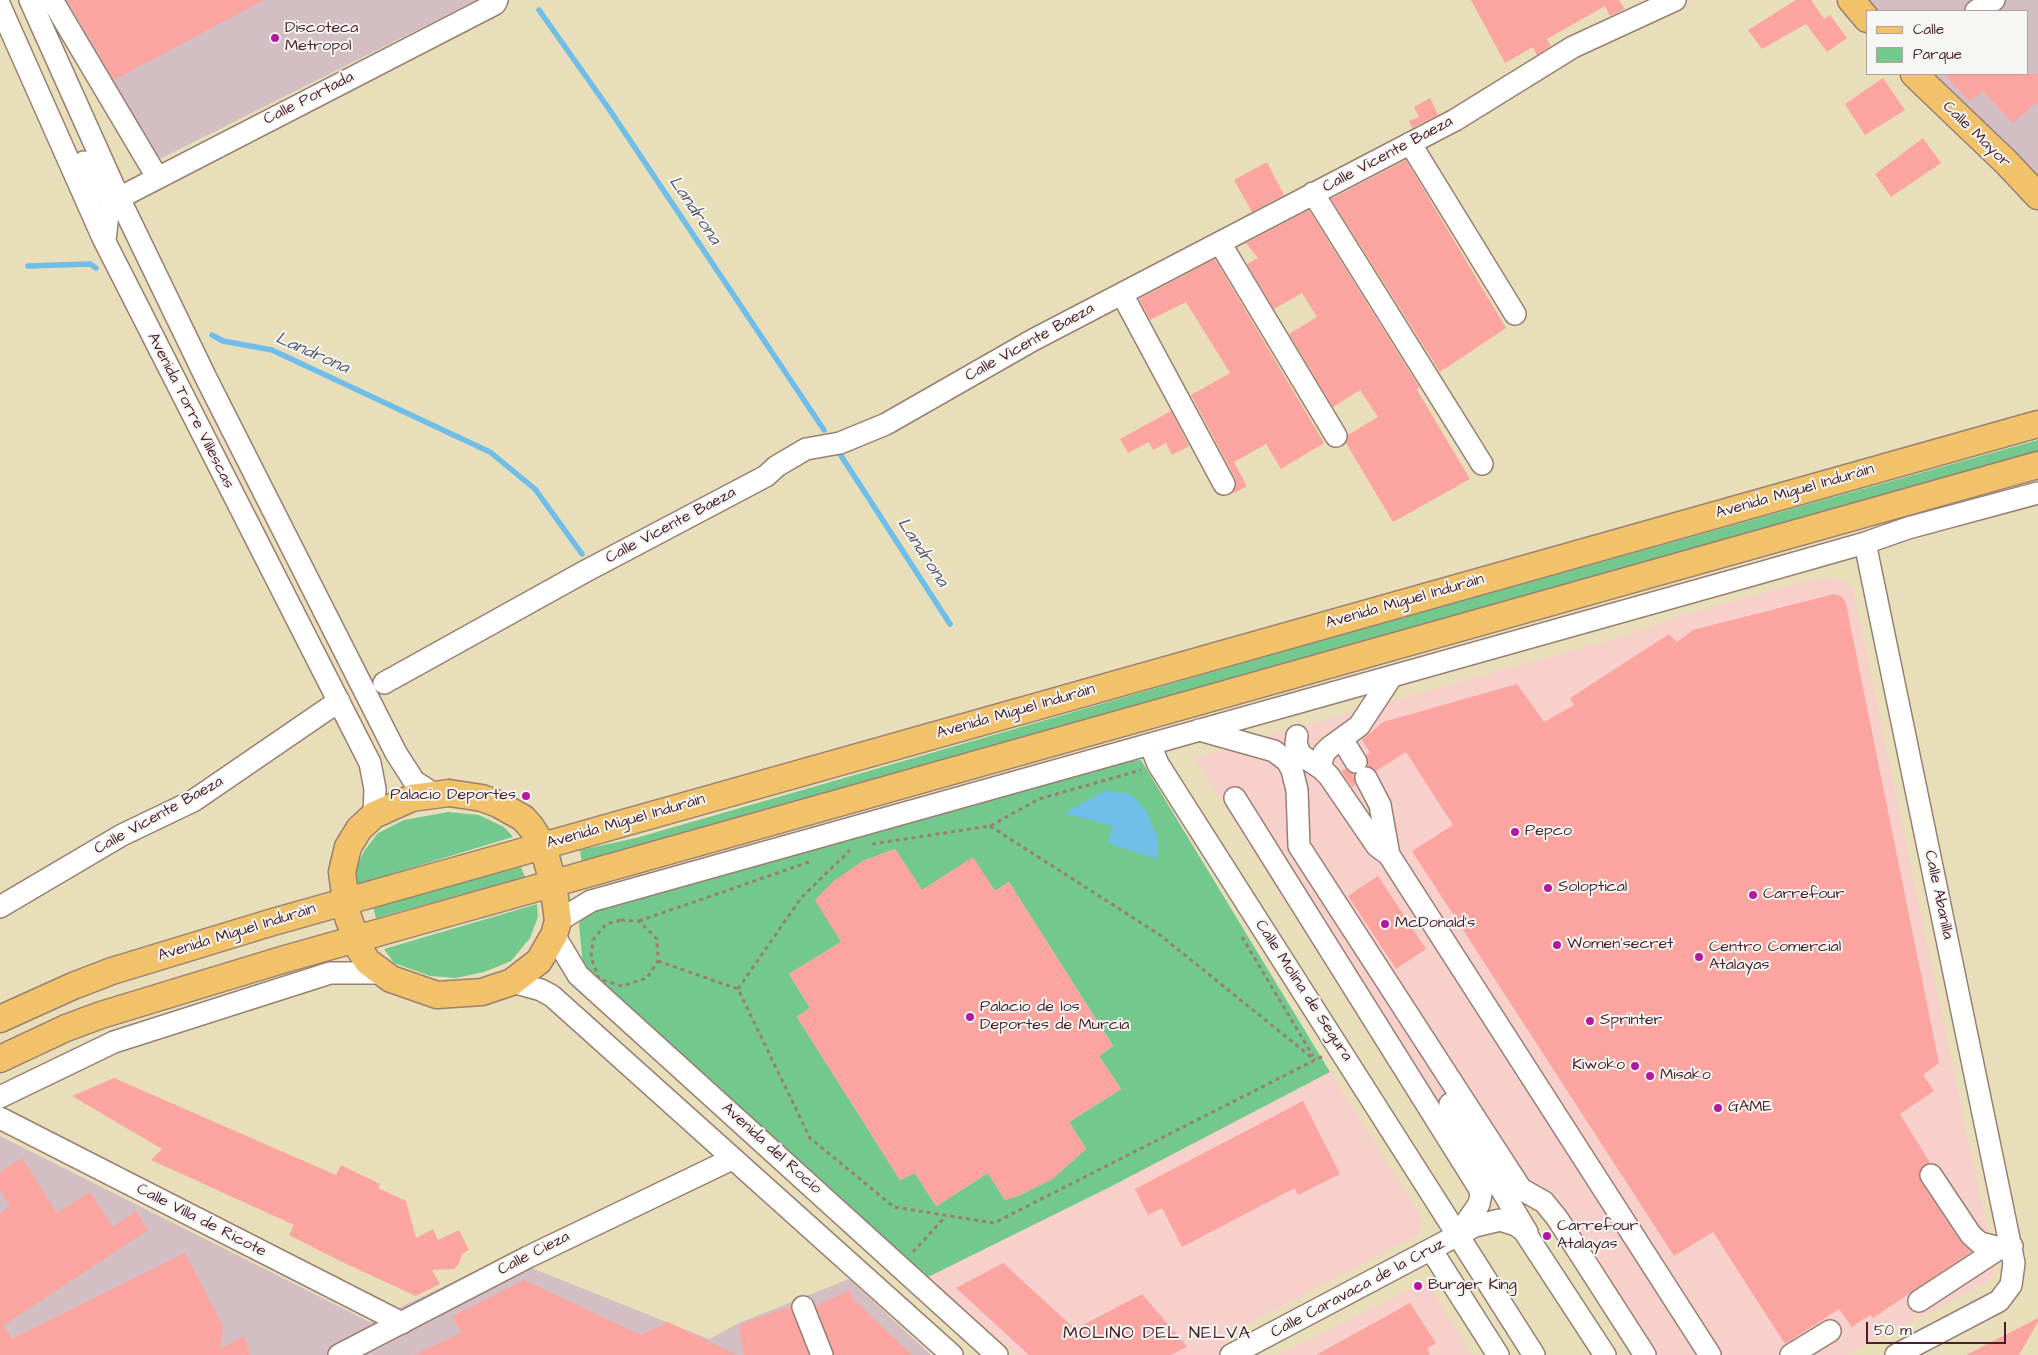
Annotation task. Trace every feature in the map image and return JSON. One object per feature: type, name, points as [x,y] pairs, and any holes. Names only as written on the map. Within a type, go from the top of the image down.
[{"type":"main road","points":[[1851,0],[1866,18]]},
{"type":"main road","name":"Calle Mayor","points":[[1915,75],[2007,163],[2038,196]]},
{"type":"main road","name":"Avenida Miguel Induráin","points":[[0,1019],[49,996],[112,971],[344,901],[2038,424]]},
{"type":"main road","points":[[0,1059],[66,1028],[129,1006],[356,939],[2038,464]]},
{"type":"main road","points":[[434,794],[468,795],[498,804],[522,818],[535,832],[543,846],[553,883],[556,928],[539,961],[512,982],[482,992],[437,995],[402,985],[381,973],[368,962],[356,939],[344,901],[342,872],[348,847],[359,829],[374,815],[398,803],[434,794]]},
{"type":"street","name":"Avenida Torre Villescas","points":[[30,0],[119,198],[206,378],[396,753],[414,781],[434,794]]},
{"type":"street","points":[[52,0],[157,177]]},
{"type":"street","name":"Calle Portada","points":[[119,198],[495,4],[497,0]]},
{"type":"street","name":"Calle Vicente Baeza","points":[[384,683],[584,572],[766,476],[777,466],[806,449],[840,442],[886,424],[1032,340],[1220,244],[1455,120],[1573,47],[1675,0]]},
{"type":"street","points":[[1978,10],[1994,0]]},
{"type":"street","name":"Avenida Torre Villescas","points":[[0,6],[106,242],[184,400],[370,763],[374,776],[374,815]]},
{"type":"street","points":[[26,64],[59,112],[100,193],[110,198],[119,198]]},
{"type":"street","points":[[1410,143],[1515,314]]},
{"type":"street","points":[[1313,194],[1482,464]]},
{"type":"street","points":[[106,242],[108,213],[119,198]]},
{"type":"street","points":[[1220,244],[1336,436]]},
{"type":"street","points":[[1122,294],[1224,484]]},
{"type":"street","points":[[556,928],[590,901],[1865,543],[1908,528],[2038,493]]},
{"type":"street","name":"Calle Abanilla","points":[[1865,543],[2006,1247],[2014,1275],[2012,1285],[1999,1301],[1896,1355]]},
{"type":"street","points":[[1320,767],[1324,753],[1359,726],[1392,676]]},
{"type":"street","name":"Calle Vicente Baeza","points":[[0,907],[122,835],[193,801],[339,701]]},
{"type":"street","points":[[1199,730],[1274,751],[1287,761],[1292,770],[1297,790],[1299,846],[1521,1188],[1544,1202],[1557,1218],[1645,1355]]},
{"type":"street","points":[[1297,736],[1296,744],[1301,755],[1320,767],[1329,776],[1377,846],[1389,855],[1710,1355]]},
{"type":"street","points":[[1342,739],[1380,806],[1389,855]]},
{"type":"street","name":"Calle Molina de Segura","points":[[1150,744],[1158,764],[1534,1355]]},
{"type":"street","points":[[1235,798],[1479,1188],[1481,1194],[1479,1204],[1457,1236]]},
{"type":"street","name":"Avenida del Rocío","points":[[556,928],[578,975],[996,1355]]},
{"type":"street","points":[[0,1096],[114,1042],[330,973],[381,973]]},
{"type":"street","name":"Avenida del Rocío","points":[[512,982],[541,990],[552,996],[952,1355]]},
{"type":"street","points":[[1407,1032],[1534,1245],[1605,1355]]},
{"type":"street","name":"Calle Villa de Ricote","points":[[0,1118],[402,1323]]},
{"type":"street","points":[[732,1159],[726,1146],[731,1134],[737,1130],[753,1133]]},
{"type":"street","name":"Calle Cieza","points":[[339,1355],[528,1257],[732,1159]]},
{"type":"street","points":[[1931,1175],[1971,1235],[1980,1243],[2006,1247]]},
{"type":"street","points":[[1457,1236],[1484,1223],[1500,1220],[1516,1225],[1524,1231],[1534,1245]]},
{"type":"street","name":"Calle Caravaca de la Cruz","points":[[1231,1355],[1432,1251],[1457,1236]]},
{"type":"street","points":[[1919,1301],[2006,1247]]},
{"type":"street","points":[[1432,1251],[1498,1355]]},
{"type":"street","points":[[803,1306],[822,1355]]},
{"type":"street","points":[[1791,1355],[1830,1331]]},
{"type":"path","points":[[863,846],[990,826],[1039,799],[1142,769]]},
{"type":"path","points":[[658,961],[738,989],[810,1138],[894,1207],[946,1216],[994,1223],[1315,1060],[1160,935],[990,826]]},
{"type":"path","points":[[738,989],[801,898],[853,847],[844,850]]},
{"type":"path","points":[[639,921],[657,939],[658,961],[647,978],[622,986],[599,980],[590,957],[593,940],[606,924],[621,920],[639,921],[816,860]]},
{"type":"path","points":[[899,1267],[946,1216]]},
{"type":"shaded area","points":[[44,0],[477,0],[140,169]]},
{"type":"shaded area","points":[[1851,0],[2038,0],[2038,188],[1915,75],[2028,75],[2028,10],[1866,10]]},
{"type":"shaded area","name":"Centro Comercial Atalayas","points":[[1825,578],[1837,579],[1847,583],[1853,589],[1995,1268],[1993,1276],[1988,1282],[1847,1355],[1630,1355],[1535,1204],[1520,1196],[1498,1204],[1474,1190],[1438,1145],[1195,759],[1241,743],[1625,636],[1679,616],[1799,583]]},
{"type":"shaded area","points":[[1330,1072],[1420,1213],[1422,1224],[1419,1234],[1225,1336],[1236,1355],[1016,1355],[928,1277],[1108,1188]]},
{"type":"shaded area","points":[[0,1136],[370,1322],[504,1257],[709,1339],[739,1323],[849,1279],[931,1355],[0,1355]]},
{"type":"shaded area","points":[[1427,1281],[1472,1355],[1278,1355]]},
{"type":"green space","points":[[2038,440],[2038,452],[582,863],[580,850],[636,838],[1337,636]]},
{"type":"green space","points":[[1141,760],[1330,1072],[1108,1188],[928,1277],[583,965],[579,924],[586,911],[1120,761]],"holes":[[[895,849],[922,890],[973,858],[995,891],[1009,882],[1113,1046],[1099,1056],[1121,1089],[1069,1122],[1086,1149],[1052,1179],[1020,1195],[1005,1200],[988,1173],[936,1206],[915,1173],[900,1180],[797,1017],[810,1008],[789,974],[841,942],[863,861]]]},
{"type":"green space","points":[[448,812],[479,815],[504,827],[513,837],[358,884],[356,868],[364,851],[378,833],[404,820]]},
{"type":"green space","points":[[521,867],[525,877],[376,918],[373,907]]},
{"type":"green space","points":[[537,904],[538,917],[530,938],[511,961],[484,972],[456,978],[430,976],[394,963],[384,949]]},
{"type":"water","points":[[1105,791],[1131,794],[1146,811],[1157,835],[1157,859],[1108,843],[1113,826],[1064,813]]},
{"type":"building","points":[[67,0],[264,0],[114,80]]},
{"type":"building","points":[[1471,0],[1619,0],[1625,9],[1610,16],[1605,6],[1547,39],[1551,46],[1537,55],[1533,47],[1505,63]]},
{"type":"building","points":[[1796,0],[1811,0],[1824,19],[1830,15],[1847,38],[1827,52],[1806,24],[1762,49],[1748,30]]},
{"type":"building","points":[[2038,74],[2038,101],[2013,123],[1983,91],[1969,101],[1945,75]]},
{"type":"building","points":[[1883,78],[1905,110],[1865,135],[1845,104]]},
{"type":"building","points":[[1430,98],[1438,115],[1412,128],[1409,121],[1419,117],[1414,107]]},
{"type":"building","points":[[1923,138],[1941,163],[1891,197],[1875,174]]},
{"type":"building","points":[[1406,160],[1506,328],[1440,372],[1331,199]]},
{"type":"building","points":[[1267,162],[1284,195],[1252,212],[1234,180]]},
{"type":"building","points":[[1309,210],[1419,387],[1417,390],[1470,479],[1393,522],[1346,443],[1348,435],[1378,417],[1360,390],[1333,407],[1289,334],[1317,317],[1302,293],[1274,309],[1247,264],[1258,258],[1246,243]]},
{"type":"building","points":[[1215,259],[1324,443],[1281,469],[1266,444],[1234,462],[1247,486],[1233,494],[1236,485],[1235,478],[1191,395],[1230,373],[1186,302],[1150,320],[1139,299]]},
{"type":"building","points":[[1171,411],[1189,446],[1172,455],[1166,443],[1153,450],[1149,442],[1128,453],[1120,439]]},
{"type":"building","name":"Centro Comercial Atalayas","points":[[1834,594],[1842,597],[1846,604],[1939,1063],[1923,1075],[1934,1091],[1900,1114],[1930,1163],[1920,1170],[1921,1182],[1961,1242],[1971,1252],[1873,1318],[1870,1315],[1852,1327],[1839,1309],[1785,1344],[1713,1232],[1674,1256],[1412,851],[1453,825],[1406,752],[1376,771],[1368,766],[1366,755],[1370,753],[1362,740],[1383,722],[1517,684],[1544,722],[1574,705],[1570,698],[1669,634],[1677,642],[1693,630]]},
{"type":"building","points":[[1345,769],[1354,774],[1355,785],[1352,787],[1341,771]]},
{"type":"building","points":[[895,849],[922,890],[973,857],[995,891],[1009,882],[1113,1046],[1099,1056],[1121,1089],[1069,1122],[1086,1149],[1052,1179],[1020,1195],[1005,1200],[988,1173],[936,1206],[915,1173],[900,1180],[797,1017],[810,1008],[789,974],[841,942],[815,900],[835,880],[863,861]]},
{"type":"building","points":[[1378,876],[1426,949],[1396,969],[1348,896]]},
{"type":"building","points":[[114,1078],[336,1175],[341,1165],[380,1184],[378,1188],[406,1201],[416,1238],[433,1229],[438,1240],[459,1230],[469,1250],[462,1254],[459,1264],[454,1269],[432,1270],[440,1284],[416,1296],[342,1262],[289,1235],[294,1225],[151,1160],[162,1149],[72,1096]]},
{"type":"building","points":[[1303,1101],[1340,1174],[1298,1195],[1295,1188],[1182,1247],[1162,1208],[1148,1215],[1135,1189]]},
{"type":"building","points":[[22,1158],[57,1213],[90,1192],[113,1227],[136,1211],[148,1230],[4,1325],[12,1339],[185,1253],[223,1326],[220,1349],[244,1336],[250,1355],[0,1355],[0,1213],[10,1206],[0,1190],[0,1172]]},
{"type":"building","points":[[1003,1263],[1075,1329],[1142,1294],[1187,1347],[1171,1355],[1029,1355],[956,1288]]},
{"type":"building","points":[[524,1280],[641,1335],[668,1322],[737,1355],[414,1355],[461,1333],[453,1316]]},
{"type":"building","points":[[850,1290],[853,1299],[912,1355],[834,1355],[816,1306]]},
{"type":"building","points":[[1410,1303],[1436,1343],[1427,1348],[1430,1355],[1316,1355]]},
{"type":"building","points":[[791,1306],[809,1355],[744,1355],[739,1325]]},
{"type":"building","points":[[2038,1318],[2038,1322],[2019,1355],[1966,1355]]},
{"type":"waterway","name":"Landrona","points":[[539,10],[609,109],[824,430]]},
{"type":"waterway","name":"Landrona","points":[[28,266],[90,264],[96,268]]},
{"type":"waterway","name":"Landrona","points":[[212,335],[223,341],[272,350],[490,452],[535,489],[582,554]]},
{"type":"waterway","name":"Landrona","points":[[834,450],[838,451],[950,624]]},
{"type":"place","name":"Discoteca Metropol","points":[[275,38]]},
{"type":"place","name":"Palacio Deportes","points":[[526,796]]},
{"type":"place","name":"Pepco","points":[[1515,832]]},
{"type":"place","name":"Soloptical","points":[[1548,888]]},
{"type":"place","name":"Carrefour","points":[[1753,895]]},
{"type":"place","name":"McDonald's","points":[[1385,924]]},
{"type":"place","name":"Women'secret","points":[[1557,945]]},
{"type":"place","name":"Centro Comercial Atalayas","points":[[1699,957]]},
{"type":"place","name":"Palacio de los Deportes de Murcia","points":[[970,1017]]},
{"type":"place","name":"Sprinter","points":[[1590,1021]]},
{"type":"place","name":"Kiwoko","points":[[1635,1066]]},
{"type":"place","name":"Misako","points":[[1650,1076]]},
{"type":"place","name":"GAME","points":[[1718,1108]]},
{"type":"place","name":"Carrefour Atalayas","points":[[1547,1236]]},
{"type":"place","name":"Burger King","points":[[1418,1286]]},
{"type":"district","name":"MOLINO DEL NELVA","points":[[1157,1334]]}]
